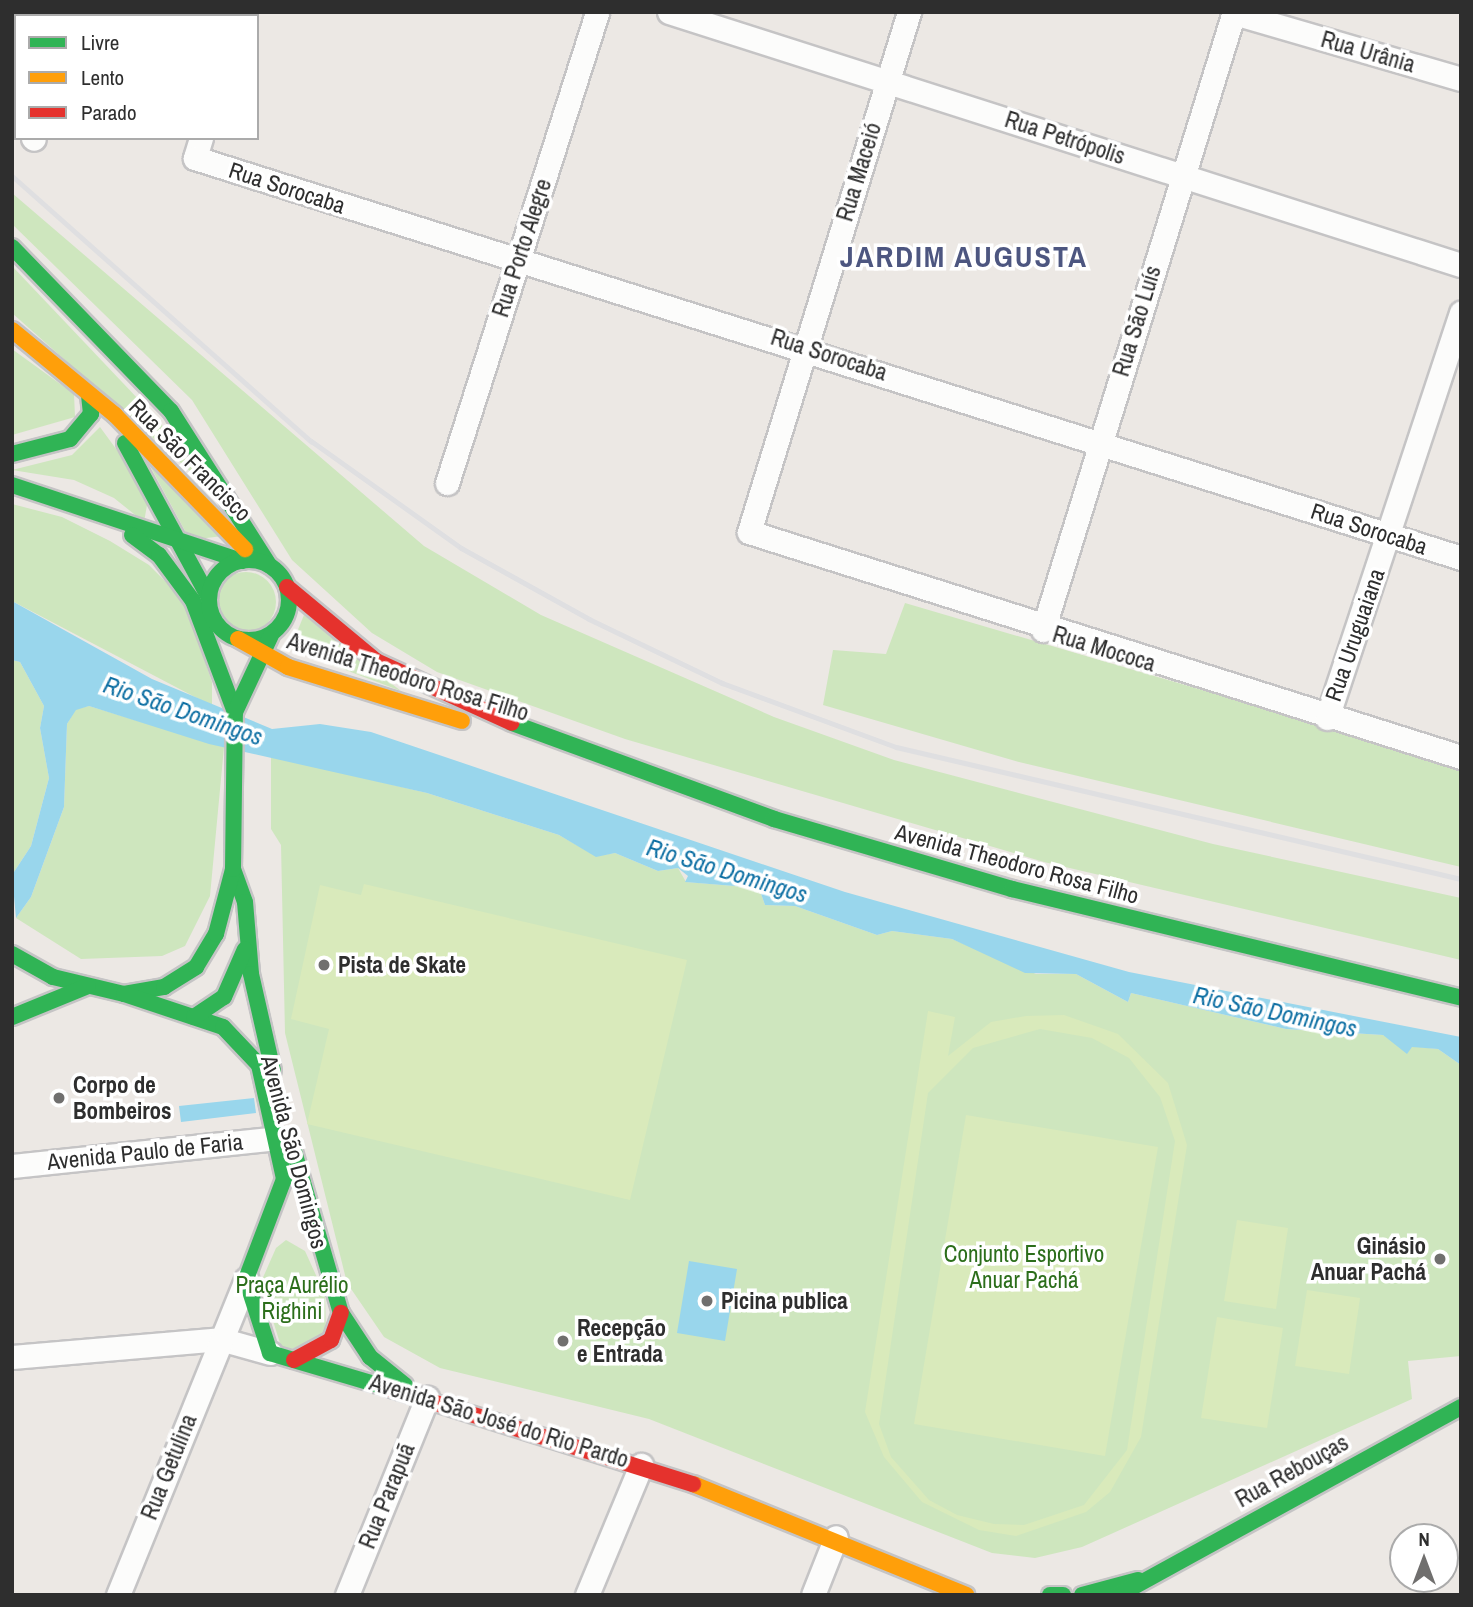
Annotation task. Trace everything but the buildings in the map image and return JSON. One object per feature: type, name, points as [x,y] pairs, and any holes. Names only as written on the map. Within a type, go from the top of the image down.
[{"type":"main road","points":[[12,247],[170,411],[255,562],[287,587],[288,612],[271,635],[235,712]]},
{"type":"main road","name":"Rua São Francisco","points":[[12,330],[89,395],[255,562]]},
{"type":"main road","points":[[12,454],[70,439],[91,414],[89,395]]},
{"type":"main road","name":"Rua São Francisco","points":[[89,395],[145,472],[207,594]]},
{"type":"main road","points":[[12,485],[183,545],[255,562]]},
{"type":"main road","points":[[14,955],[88,986],[124,993],[164,986],[196,967],[216,934],[233,869],[236,846],[235,712],[210,636],[182,584],[159,555],[112,520]]},
{"type":"main road","points":[[255,562],[220,571],[207,594],[215,620],[238,639],[271,635]]},
{"type":"main road","name":"Avenida Theodoro Rosa Filho","points":[[287,587],[376,661],[569,748]]},
{"type":"main road","name":"Avenida Theodoro Rosa Filho","points":[[238,639],[263,656],[427,712],[569,748],[774,819],[1013,889],[1461,998]]},
{"type":"main road","name":"Avenida São Domingos","points":[[233,869],[245,902],[246,934],[260,1022],[319,1248],[341,1314],[370,1357],[427,1398]]},
{"type":"main road","points":[[194,1017],[234,982],[246,934]]},
{"type":"main road","points":[[12,1017],[88,986]]},
{"type":"main road","name":"Avenida São Domingos","points":[[124,993],[237,1034],[250,1049],[278,1138],[284,1180],[246,1279]]},
{"type":"main road","points":[[265,1235],[289,1233],[319,1248]]},
{"type":"main road","points":[[246,1279],[270,1353]]},
{"type":"main road","points":[[294,1360],[331,1340],[341,1314]]},
{"type":"main road","name":"Avenida São José do Rio Pardo","points":[[270,1353],[427,1398],[641,1465],[836,1536],[966,1595]]},
{"type":"main road","name":"Rua Rebouças","points":[[1119,1595],[1146,1577],[1461,1408]]},
{"type":"main road","name":"Rua Rebouças","points":[[1082,1595],[1146,1577]]},
{"type":"main road","points":[[1050,1595],[1063,1595]]},
{"type":"street","name":"Rua Porto Alegre","points":[[447,483],[597,12]]},
{"type":"street","name":"Rua Petrópolis","points":[[670,12],[1461,265]]},
{"type":"street","name":"Rua Maceió","points":[[749,532],[909,12]]},
{"type":"street","name":"Rua Urânia","points":[[1234,13],[1461,79]]},
{"type":"street","name":"Rua São Luís","points":[[1043,630],[1234,13]]},
{"type":"street","name":"Rua Sorocaba","points":[[198,148],[517,261],[805,347],[1461,558]]},
{"type":"street","name":"Rua Uruguaiana","points":[[1327,718],[1461,313]]},
{"type":"street","name":"Rua Mococa","points":[[749,532],[1043,630],[1461,757]]},
{"type":"street","name":"Avenida Paulo de Faria","points":[[12,1166],[278,1138]]},
{"type":"street","name":"Avenida São Domingos","points":[[220,1339],[246,1279]]},
{"type":"street","name":"Avenida São José do Rio Pardo","points":[[12,1357],[220,1339],[270,1353]]},
{"type":"street","name":"Rua Getulina","points":[[118,1595],[220,1339]]},
{"type":"street","name":"Rua Parapuã","points":[[347,1595],[427,1398]]},
{"type":"street","points":[[587,1595],[641,1465]]},
{"type":"street","points":[[813,1595],[836,1536]]},
{"type":"green space","points":[[12,193],[424,546],[541,615],[774,717],[894,760],[1213,844],[1461,898],[1461,960],[1044,862],[625,739],[437,672],[372,633],[292,560],[192,400],[12,224]]},
{"type":"green space","points":[[12,266],[159,421],[199,479],[12,313]]},
{"type":"green space","points":[[12,349],[74,394],[75,417],[12,435]]},
{"type":"green space","points":[[100,427],[149,494],[144,522],[114,498],[74,480],[12,470],[72,455]]},
{"type":"green space","points":[[149,464],[223,536],[190,540]]},
{"type":"green space","points":[[12,504],[62,517],[110,541],[149,565],[184,600],[212,682],[212,706],[12,601]]},
{"type":"green space","points":[[246,572],[267,581],[276,602],[267,623],[246,632],[225,623],[216,602],[225,581]]},
{"type":"green space","points":[[905,603],[1461,766],[1461,867],[1019,762],[823,705],[833,650],[886,654]]},
{"type":"green space","points":[[304,615],[401,691],[290,649]]},
{"type":"green space","points":[[12,660],[20,662],[44,706],[40,728],[49,778],[31,846],[12,875]]},
{"type":"green space","points":[[89,706],[224,747],[210,896],[185,946],[162,956],[81,959],[16,918],[31,897],[64,807],[67,724],[76,709]]},
{"type":"green space","name":"Conjunto Esportivo Anuar Pachá","points":[[271,756],[427,793],[559,835],[596,856],[615,853],[658,871],[678,868],[686,882],[759,888],[765,905],[795,906],[877,935],[892,931],[952,939],[1036,974],[1076,974],[1128,1002],[1131,993],[1286,1029],[1383,1035],[1402,1045],[1438,1049],[1461,1065],[1461,1356],[1408,1361],[1412,1399],[1082,1547],[1035,1558],[992,1553],[649,1419],[440,1368],[384,1337],[347,1283],[285,1033],[281,845],[271,829]]},
{"type":"green space","points":[[364,884],[687,960],[630,1200],[307,1124],[329,1029],[291,1019],[320,885],[361,895]]},
{"type":"green space","points":[[928,1011],[955,1017],[948,1056],[991,1022],[1026,1016],[1064,1015],[1118,1034],[1168,1083],[1187,1145],[1141,1437],[1110,1492],[1086,1512],[1016,1536],[979,1530],[922,1502],[884,1457],[865,1412]],"holes":[[[1040,1029],[1092,1038],[1129,1058],[1160,1097],[1175,1141],[1127,1450],[1084,1505],[1024,1525],[994,1524],[957,1515],[929,1500],[891,1457],[879,1424],[928,1093],[973,1048]]]},
{"type":"green space","points":[[966,1115],[1158,1147],[1105,1456],[914,1424]]},
{"type":"green space","points":[[1237,1220],[1288,1228],[1276,1309],[1224,1301]]},
{"type":"green space","name":"Praça Aurélio Righini","points":[[286,1240],[305,1251],[325,1295],[326,1334],[283,1353],[261,1282],[276,1248]]},
{"type":"green space","points":[[1307,1290],[1360,1298],[1349,1374],[1295,1366]]},
{"type":"green space","points":[[1217,1317],[1283,1328],[1267,1428],[1201,1418]]},
{"type":"water","name":"Rio São Domingos","points":[[12,601],[152,679],[272,729],[320,724],[371,732],[845,892],[1129,972],[1461,1037],[1461,1065],[1438,1049],[1412,1047],[1407,1054],[1383,1035],[1286,1029],[1131,993],[1128,1002],[1076,974],[1025,973],[952,939],[892,931],[877,935],[795,906],[765,905],[759,888],[685,882],[688,876],[678,868],[658,871],[615,853],[596,857],[559,835],[427,793],[209,744],[89,706],[76,710],[67,724],[64,807],[31,897],[16,918],[12,875],[31,846],[49,778],[40,728],[44,706],[20,662],[12,660]]},
{"type":"water","points":[[254,1098],[256,1113],[181,1122],[179,1106]]},
{"type":"water","name":"Picina publica","points":[[689,1261],[737,1269],[725,1341],[677,1333]]},
{"type":"railway","points":[[12,176],[311,441],[461,548],[589,619],[722,683],[896,747],[1461,879]]},
{"type":"traffic: fast","points":[[12,247],[171,411],[269,565]]},
{"type":"traffic: fast","points":[[12,454],[70,439],[91,414],[89,395]]},
{"type":"traffic: fast","points":[[125,443],[207,594]]},
{"type":"traffic: fast","points":[[12,485],[242,561]]},
{"type":"traffic: fast","points":[[132,535],[159,555],[193,601],[235,712]]},
{"type":"traffic: fast","points":[[241,560],[257,560],[278,571],[289,592],[289,600],[289,608],[278,629],[257,640],[241,640],[227,634],[215,622],[209,608],[209,592],[215,578],[227,566],[241,560]]},
{"type":"traffic: fast","points":[[12,954],[53,977],[124,994],[164,987],[196,967],[216,934],[233,869],[235,712],[271,635]]},
{"type":"traffic: fast","points":[[512,723],[774,819],[1012,889],[1461,998]]},
{"type":"traffic: fast","points":[[233,869],[245,902],[251,974],[273,1071]]},
{"type":"traffic: fast","points":[[194,1017],[224,997],[245,949]]},
{"type":"traffic: fast","points":[[12,1017],[88,986]]},
{"type":"traffic: fast","points":[[124,994],[223,1027],[259,1065],[284,1179],[246,1279],[270,1353],[385,1387]]},
{"type":"traffic: fast","points":[[293,1148],[341,1313],[370,1357],[405,1385]]},
{"type":"traffic: fast","points":[[1119,1595],[1461,1407]]},
{"type":"traffic: fast","points":[[1082,1595],[1138,1580]]},
{"type":"traffic: fast","points":[[1050,1595],[1063,1595]]},
{"type":"traffic: slow","points":[[12,330],[115,415],[245,549]]},
{"type":"traffic: slow","points":[[238,639],[288,667],[462,721]]},
{"type":"traffic: slow","points":[[693,1484],[966,1595]]},
{"type":"traffic: jam","points":[[287,587],[376,661],[512,723]]},
{"type":"traffic: jam","points":[[294,1360],[331,1340],[341,1313]]},
{"type":"traffic: jam","points":[[385,1387],[693,1484]]},
{"type":"place","name":"Pista de Skate","points":[[324,965]]},
{"type":"place","name":"Corpo de Bombeiros","points":[[59,1098]]},
{"type":"place","name":"Ginásio Anuar Pachá","points":[[1440,1259]]},
{"type":"place","name":"Picina publica","points":[[707,1301]]},
{"type":"place","name":"Recepção e Entrada","points":[[563,1341]]},
{"type":"district","name":"JARDIM AUGUSTA","points":[[964,256]]}]
